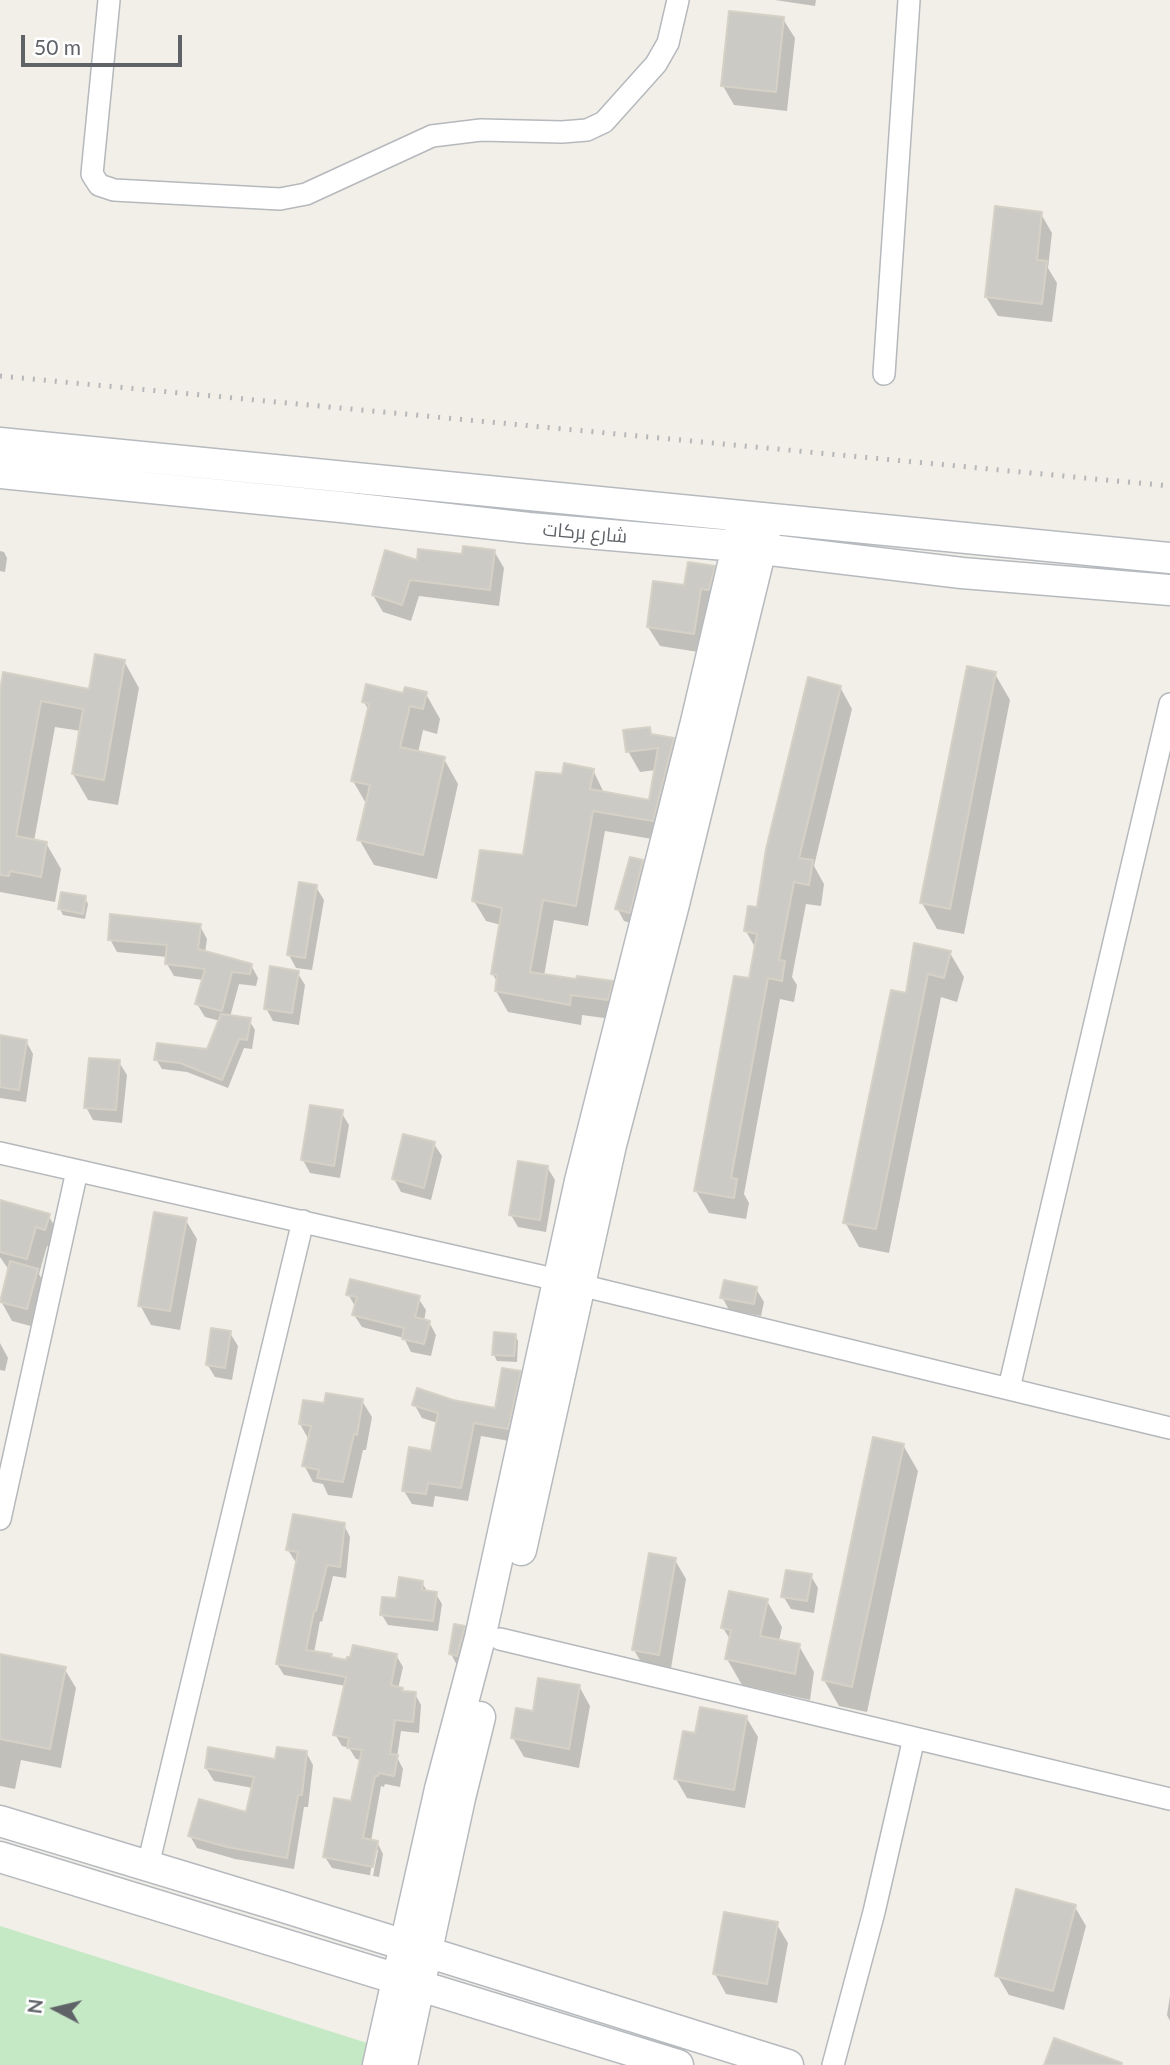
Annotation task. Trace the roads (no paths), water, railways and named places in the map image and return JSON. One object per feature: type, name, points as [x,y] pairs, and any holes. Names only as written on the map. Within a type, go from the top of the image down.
[{"type":"street","points":[[109,0],[92,174],[99,185],[114,190],[280,199],[306,194],[432,136],[481,130],[587,130],[604,122],[656,64],[668,43],[678,0]]},
{"type":"street","points":[[884,374],[909,0]]},
{"type":"street","name":"شارع بركات","points":[[0,443],[753,533],[961,573],[1170,590]]},
{"type":"street","name":"شارع بركات","points":[[0,473],[341,506],[529,528],[753,533],[1170,558]]},
{"type":"street","points":[[402,2065],[409,1982],[440,1789],[569,1282],[611,1145],[673,908],[753,533]]},
{"type":"street","points":[[1009,1388],[1170,704]]},
{"type":"street","points":[[0,1153],[569,1282],[1170,1428]]},
{"type":"street","points":[[0,1519],[77,1171]]},
{"type":"street","points":[[148,1865],[303,1221]]},
{"type":"street","points":[[416,1948],[460,1798],[500,1639],[569,1282]]},
{"type":"street","points":[[500,1639],[1170,1799]]},
{"type":"street","points":[[833,2065],[874,1912],[914,1738]]},
{"type":"street","points":[[0,1821],[789,2065]]},
{"type":"street","points":[[0,1857],[678,2065]]},
{"type":"street","points":[[378,2065],[409,1982]]},
{"type":"railway","points":[[0,376],[1170,486]]}]
